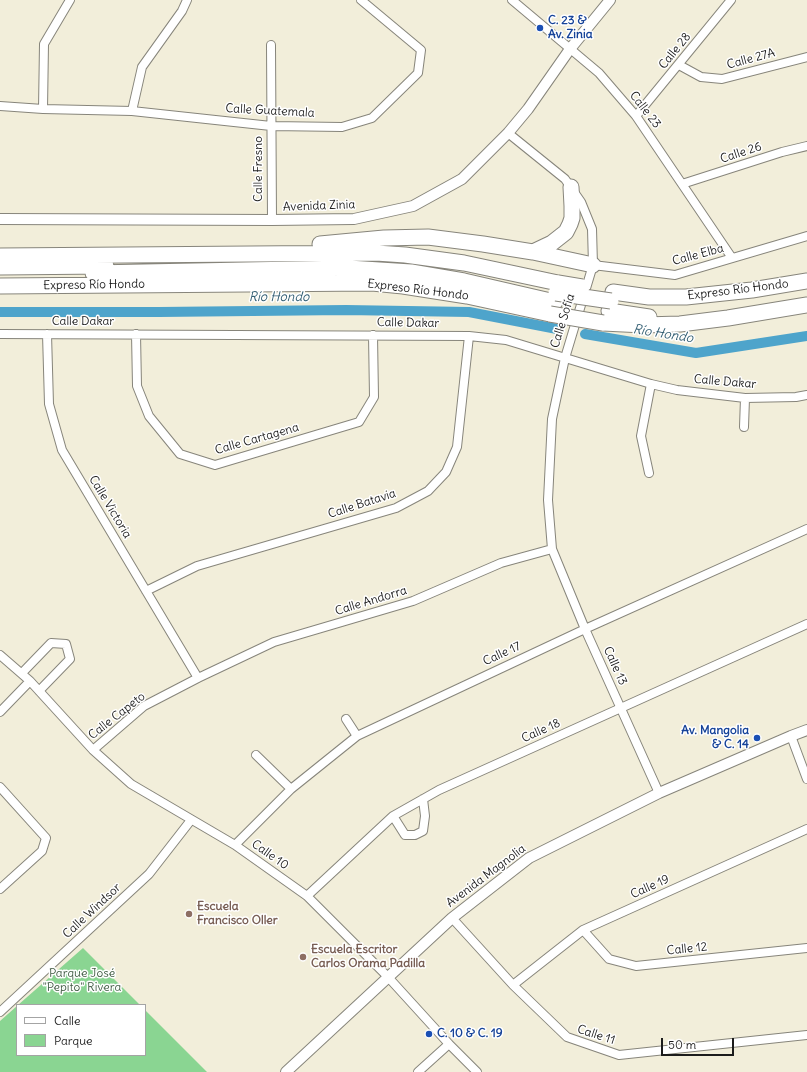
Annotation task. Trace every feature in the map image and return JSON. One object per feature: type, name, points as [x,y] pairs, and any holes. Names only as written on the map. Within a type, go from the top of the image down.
[{"type":"highway","points":[[533,252],[552,243],[566,232],[572,218],[571,187]]},
{"type":"highway","points":[[291,253],[313,245],[384,238],[428,237],[533,252],[593,265]]},
{"type":"highway","name":"Expreso Río Hondo","points":[[0,256],[376,253],[464,263],[555,298],[609,307],[649,297],[670,298],[695,296],[752,290],[807,281]]},
{"type":"highway","points":[[0,267],[353,260],[400,263],[458,272],[555,298]]},
{"type":"highway","points":[[0,275],[348,268],[411,272],[555,298]]},
{"type":"highway","name":"Expreso Río Hondo","points":[[0,286],[372,283],[453,294],[555,298],[609,307],[644,325],[680,324],[807,305]]},
{"type":"street","points":[[42,109],[44,44],[70,0]]},
{"type":"street","points":[[132,111],[142,67],[182,11],[187,0]]},
{"type":"street","name":"Calle Guatemala","points":[[0,106],[42,109],[132,111],[271,126],[342,127],[372,118],[418,73],[421,50],[361,0]]},
{"type":"street","name":"Calle 23","points":[[512,0],[599,73],[636,116],[732,258]]},
{"type":"street","name":"Avenida Zinia","points":[[0,219],[354,219],[413,206],[462,179],[508,133],[528,109],[570,49],[610,0]]},
{"type":"street","name":"Calle 28","points":[[636,116],[731,0]]},
{"type":"street","name":"Calle Fresno","points":[[271,46],[272,220]]},
{"type":"street","name":"Calle 27A","points":[[679,64],[701,77],[722,79],[807,57]]},
{"type":"street","name":"Calle Sofía","points":[[508,133],[565,179],[581,202],[592,229],[593,265],[565,358],[552,419],[548,500],[552,549]]},
{"type":"street","name":"Calle 26","points":[[682,184],[782,152],[807,146]]},
{"type":"street","name":"Calle Elba","points":[[593,265],[675,275],[807,236]]},
{"type":"street","name":"Calle Dakar","points":[[0,334],[469,336],[506,340],[651,384],[677,390],[745,398],[796,397],[807,395]]},
{"type":"street","name":"Calle Victoria","points":[[47,334],[49,404],[62,450],[198,678]]},
{"type":"street","name":"Calle Cartagena","points":[[136,334],[137,386],[149,416],[180,454],[215,465],[359,422],[374,396],[374,335]]},
{"type":"street","name":"Calle Batavia","points":[[146,591],[197,566],[396,508],[428,491],[446,472],[457,447],[469,336]]},
{"type":"street","points":[[649,472],[641,436],[651,384]]},
{"type":"street","points":[[744,427],[745,398]]},
{"type":"street","name":"Calle 17","points":[[236,845],[291,789],[357,736],[585,629],[807,529]]},
{"type":"street","name":"Calle 13","points":[[552,549],[585,629],[659,793]]},
{"type":"street","name":"Calle Andorra","points":[[198,678],[274,642],[413,601],[501,562],[552,549]]},
{"type":"street","name":"Calle 18","points":[[308,896],[393,816],[439,790],[807,624]]},
{"type":"street","points":[[22,673],[51,643],[66,644],[70,660],[39,691]]},
{"type":"street","name":"Calle 10","points":[[0,655],[22,673],[93,750],[131,784],[236,845],[308,896],[388,977],[449,1044],[477,1072]]},
{"type":"street","name":"Calle Capeto","points":[[93,750],[144,706],[198,678]]},
{"type":"street","points":[[0,712],[30,682]]},
{"type":"street","points":[[346,719],[357,736]]},
{"type":"street","name":"Avenida Magnolia","points":[[286,1072],[452,918],[529,858],[659,793],[807,730]]},
{"type":"street","points":[[791,736],[807,779]]},
{"type":"street","points":[[256,755],[291,789]]},
{"type":"street","points":[[0,787],[46,838],[42,850],[0,889]]},
{"type":"street","points":[[393,816],[405,835],[415,835],[423,831],[425,816],[423,799]]},
{"type":"street","name":"Calle Windsor","points":[[0,1012],[149,874],[191,820]]},
{"type":"street","name":"Calle 19","points":[[513,985],[583,930],[807,829]]},
{"type":"street","name":"Calle 11","points":[[452,918],[513,985],[567,1038],[619,1055],[807,1035]]},
{"type":"street","name":"Calle 12","points":[[583,930],[609,959],[636,966],[807,948]]},
{"type":"street","points":[[418,1072],[449,1044]]},
{"type":"green space","name":"Parque José \"Pepito\" Rivera","points":[[83,948],[139,1004],[19,1004]]},
{"type":"green space","name":"Parque José \"Pepito\" Rivera","points":[[16,1007],[16,1056],[146,1056],[146,1011],[207,1072],[0,1072],[0,1021]]},
{"type":"waterway","name":"Río Hondo","points":[[0,312],[346,310],[469,312],[557,329]]},
{"type":"waterway","name":"Río Hondo","points":[[585,334],[696,353],[807,336]]},
{"type":"place","name":"C. 23 & Av. Zinia","points":[[540,28]]},
{"type":"place","name":"Av. Mangolia & C. 14","points":[[757,738]]},
{"type":"place","name":"Escuela Francisco Oller","points":[[189,914]]},
{"type":"place","name":"Escuela Escritor Carlos Orama Padilla","points":[[303,957]]},
{"type":"place","name":"C. 10 & C. 19","points":[[429,1034]]}]
